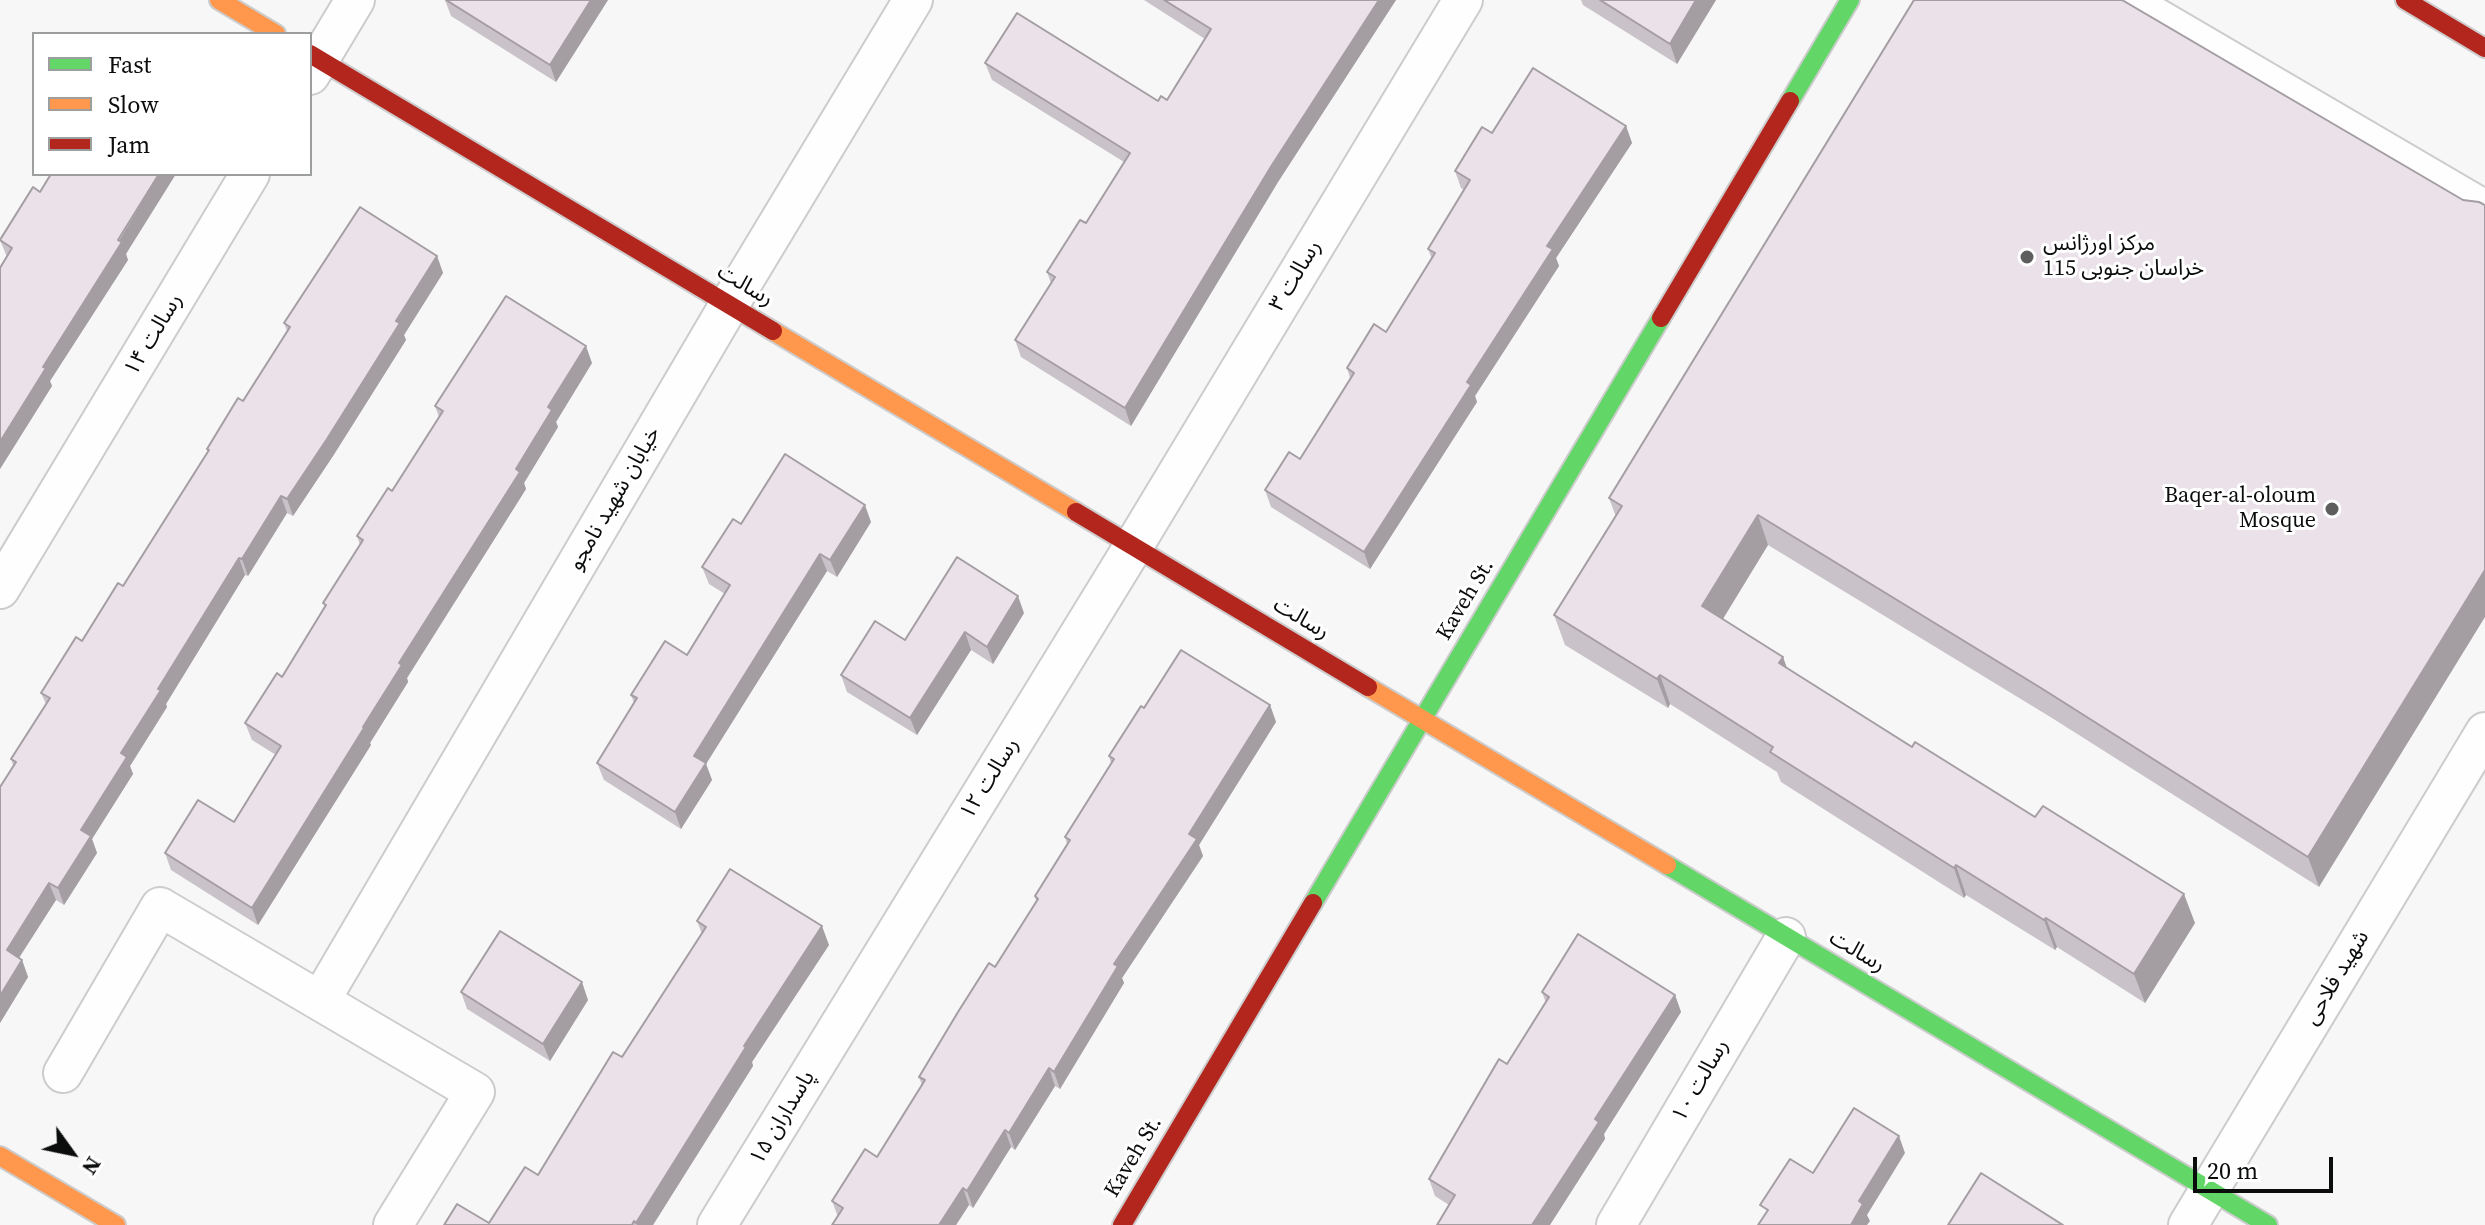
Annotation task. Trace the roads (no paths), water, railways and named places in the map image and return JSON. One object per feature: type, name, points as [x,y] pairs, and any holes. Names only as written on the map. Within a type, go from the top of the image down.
[{"type":"street","points":[[219,0],[273,32]]},
{"type":"street","points":[[313,63],[355,0]]},
{"type":"street","name":"خیابان شهید نامجو","points":[[320,1001],[729,305],[913,0]]},
{"type":"street","name":"Kaveh St.","points":[[1122,1225],[1850,0]]},
{"type":"street","points":[[2126,0],[2485,210]]},
{"type":"street","points":[[2405,0],[2485,48]]},
{"type":"street","name":"رسالت ۳","points":[[1133,547],[1461,3]]},
{"type":"street","name":"رسالت","points":[[313,63],[729,305],[2268,1225]]},
{"type":"street","name":"رسالت ۱۴","points":[[0,589],[249,176]]},
{"type":"street","name":"رسالت ۱۲","points":[[848,1011],[1133,547]]},
{"type":"street","name":"شهید فلاحی","points":[[2188,1225],[2485,732]]},
{"type":"street","points":[[63,1073],[160,907],[475,1092],[393,1225]]},
{"type":"street","name":"رسالت ۱۰","points":[[1616,1225],[1786,937]]},
{"type":"street","name":"پاسداران ۱۵","points":[[717,1225],[848,1011]]},
{"type":"street","points":[[0,1156],[116,1225]]},
{"type":"place","name":"مرکز اورژانس 115 خراسان جنوبی","points":[[2027,257]]},
{"type":"place","name":"Baqer-al-oloum Mosque","points":[[2332,509]]}]
